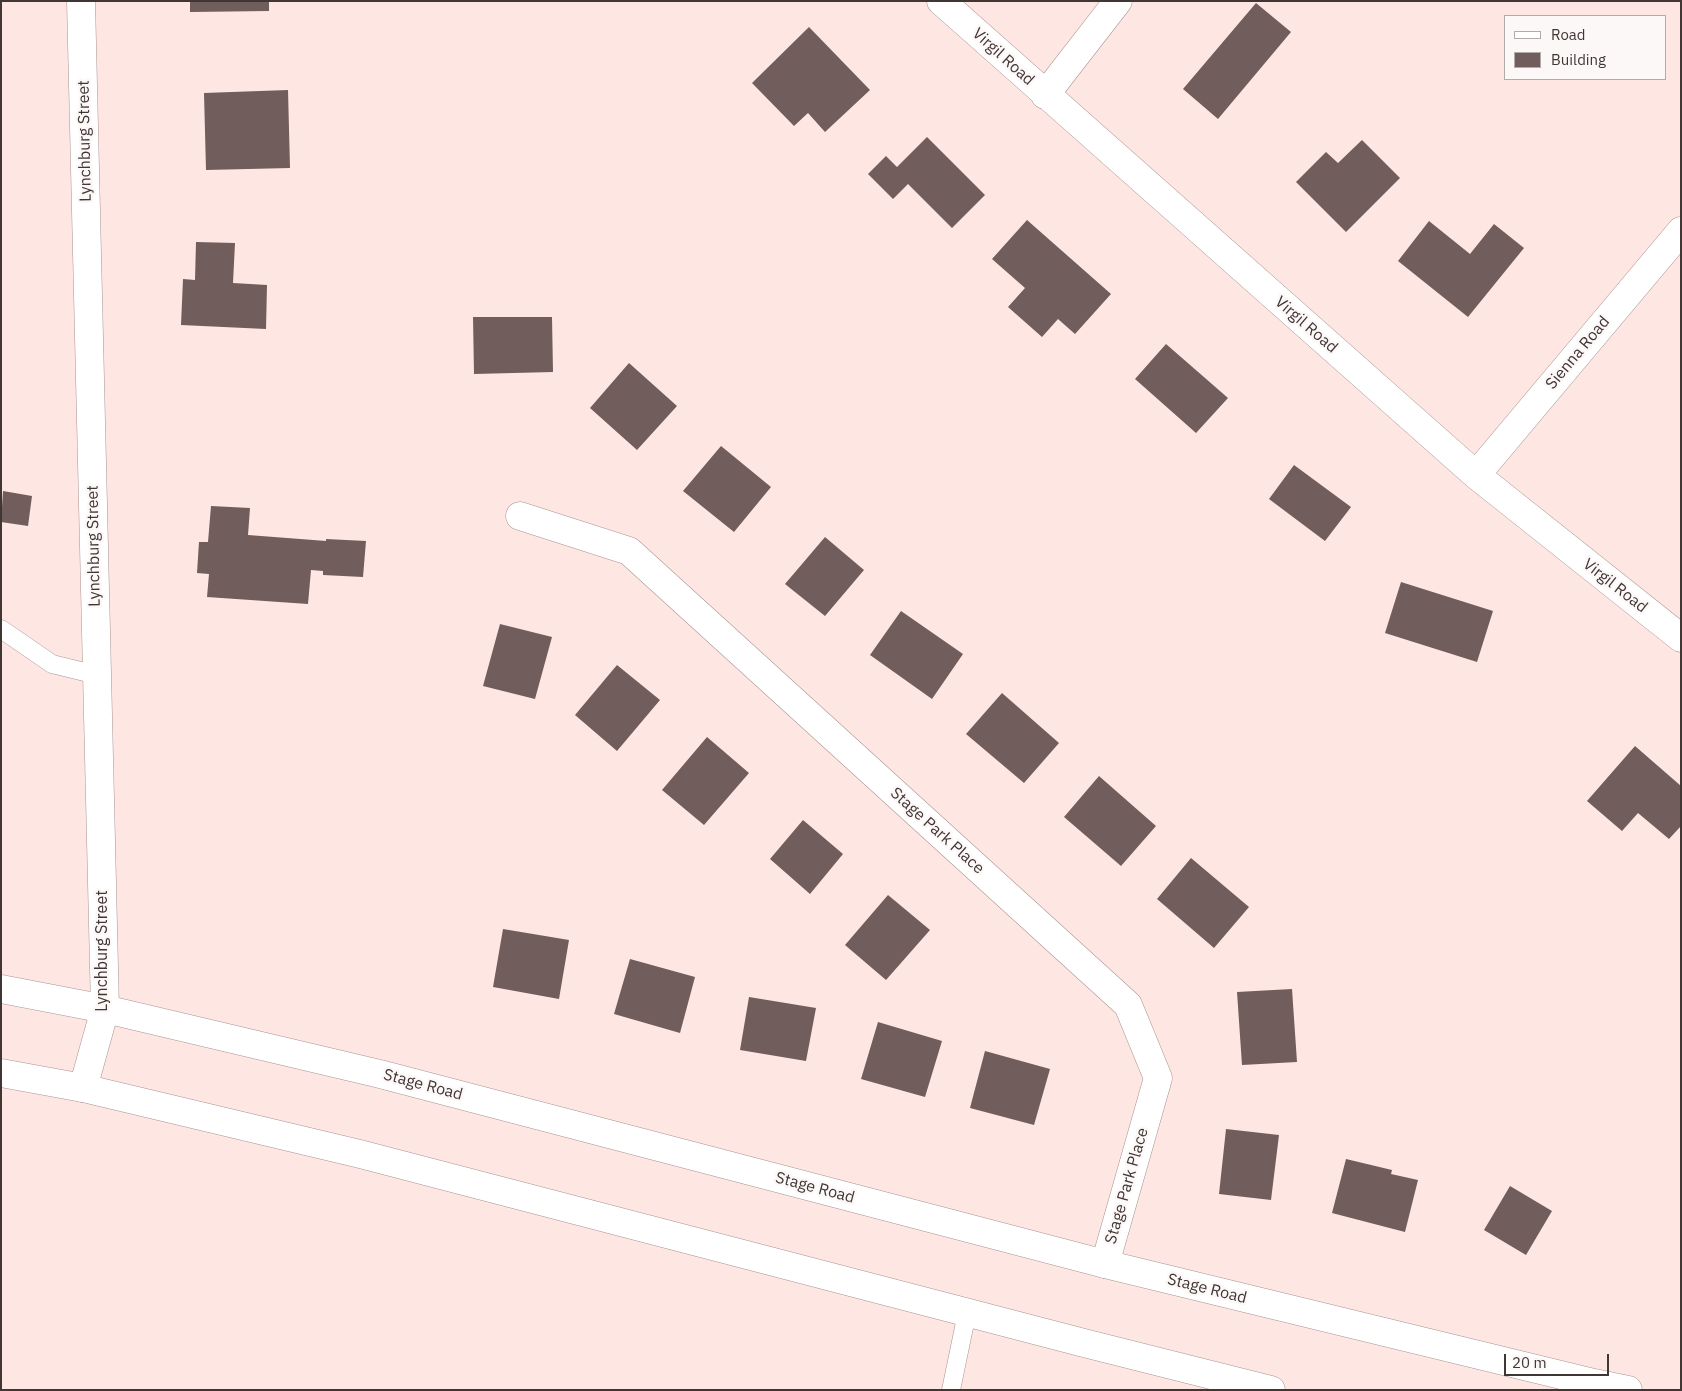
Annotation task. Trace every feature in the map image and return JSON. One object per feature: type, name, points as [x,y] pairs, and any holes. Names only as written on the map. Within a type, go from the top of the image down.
[{"type":"street","name":"Lynchburg Street","points":[[82,1],[105,1009],[83,1088]]},
{"type":"street","name":"Virgil Road","points":[[940,1],[1476,475],[1681,638]]},
{"type":"street","points":[[1045,95],[1118,1]]},
{"type":"street","name":"Sienna Road","points":[[1476,475],[1681,231]]},
{"type":"street","name":"Stage Park Place","points":[[520,516],[629,551],[1128,1005],[1158,1078],[1105,1264]]},
{"type":"street","name":"Stage Road","points":[[1,989],[105,1009],[380,1074],[1105,1264],[1593,1387],[1628,1390]]},
{"type":"street","points":[[1,1073],[83,1088],[360,1154],[967,1313],[1272,1390]]},
{"type":"lane","points":[[1,629],[52,664],[98,675]]},
{"type":"lane","points":[[951,1390],[967,1313]]},
{"type":"building","points":[[190,1],[269,1],[269,11],[190,12]]},
{"type":"building","points":[[1256,3],[1291,32],[1218,119],[1183,89]]},
{"type":"building","points":[[809,27],[870,90],[825,132],[808,113],[794,126],[752,83]]},
{"type":"building","points":[[288,90],[290,168],[206,170],[204,93]]},
{"type":"building","points":[[927,137],[985,195],[952,228],[908,184],[893,199],[868,174],[886,156],[897,167]]},
{"type":"building","points":[[1362,140],[1400,178],[1346,232],[1296,182],[1326,152],[1338,163]]},
{"type":"building","points":[[1027,220],[1111,294],[1075,334],[1058,319],[1042,337],[1008,307],[1025,288],[992,259]]},
{"type":"building","points":[[1429,221],[1470,254],[1494,224],[1524,248],[1468,317],[1398,261]]},
{"type":"building","points":[[196,242],[235,243],[233,283],[267,285],[266,329],[181,325],[183,279],[195,280]]},
{"type":"building","points":[[473,317],[552,317],[553,372],[474,374]]},
{"type":"building","points":[[1166,344],[1228,398],[1196,433],[1135,379]]},
{"type":"building","points":[[629,363],[677,406],[637,450],[590,408]]},
{"type":"building","points":[[721,446],[771,487],[734,532],[683,491]]},
{"type":"building","points":[[1294,465],[1351,507],[1325,541],[1269,499]]},
{"type":"building","points":[[3,491],[32,496],[28,526],[1,522]]},
{"type":"building","points":[[211,506],[250,508],[248,535],[326,541],[326,539],[366,541],[363,577],[323,575],[323,571],[311,570],[308,604],[207,597],[209,574],[197,573],[199,542],[208,542]]},
{"type":"building","points":[[825,537],[864,570],[825,616],[785,584]]},
{"type":"building","points":[[1401,582],[1493,611],[1477,662],[1385,633]]},
{"type":"building","points":[[901,611],[963,654],[932,699],[870,655]]},
{"type":"building","points":[[500,624],[552,637],[535,699],[483,686]]},
{"type":"building","points":[[617,665],[660,700],[617,751],[575,715]]},
{"type":"building","points":[[1002,693],[1059,743],[1024,783],[966,734]]},
{"type":"building","points":[[707,737],[749,773],[704,825],[662,790]]},
{"type":"building","points":[[1635,746],[1681,786],[1681,826],[1669,839],[1638,813],[1622,831],[1587,801]]},
{"type":"building","points":[[1099,776],[1156,826],[1121,866],[1064,817]]},
{"type":"building","points":[[803,820],[843,854],[810,894],[770,859]]},
{"type":"building","points":[[1191,858],[1249,907],[1214,948],[1157,899]]},
{"type":"building","points":[[888,895],[930,930],[886,980],[845,945]]},
{"type":"building","points":[[503,929],[569,940],[559,999],[493,987]]},
{"type":"building","points":[[630,959],[695,977],[680,1033],[614,1014]]},
{"type":"building","points":[[1292,989],[1297,1062],[1242,1065],[1237,992]]},
{"type":"building","points":[[749,997],[816,1008],[806,1061],[740,1050]]},
{"type":"building","points":[[878,1022],[942,1041],[925,1097],[861,1079]]},
{"type":"building","points":[[985,1051],[1050,1069],[1034,1125],[970,1108]]},
{"type":"building","points":[[1226,1129],[1279,1135],[1271,1200],[1219,1194]]},
{"type":"building","points":[[1346,1159],[1392,1170],[1391,1174],[1418,1180],[1405,1232],[1332,1213]]},
{"type":"building","points":[[1510,1186],[1552,1211],[1526,1255],[1484,1230]]}]
